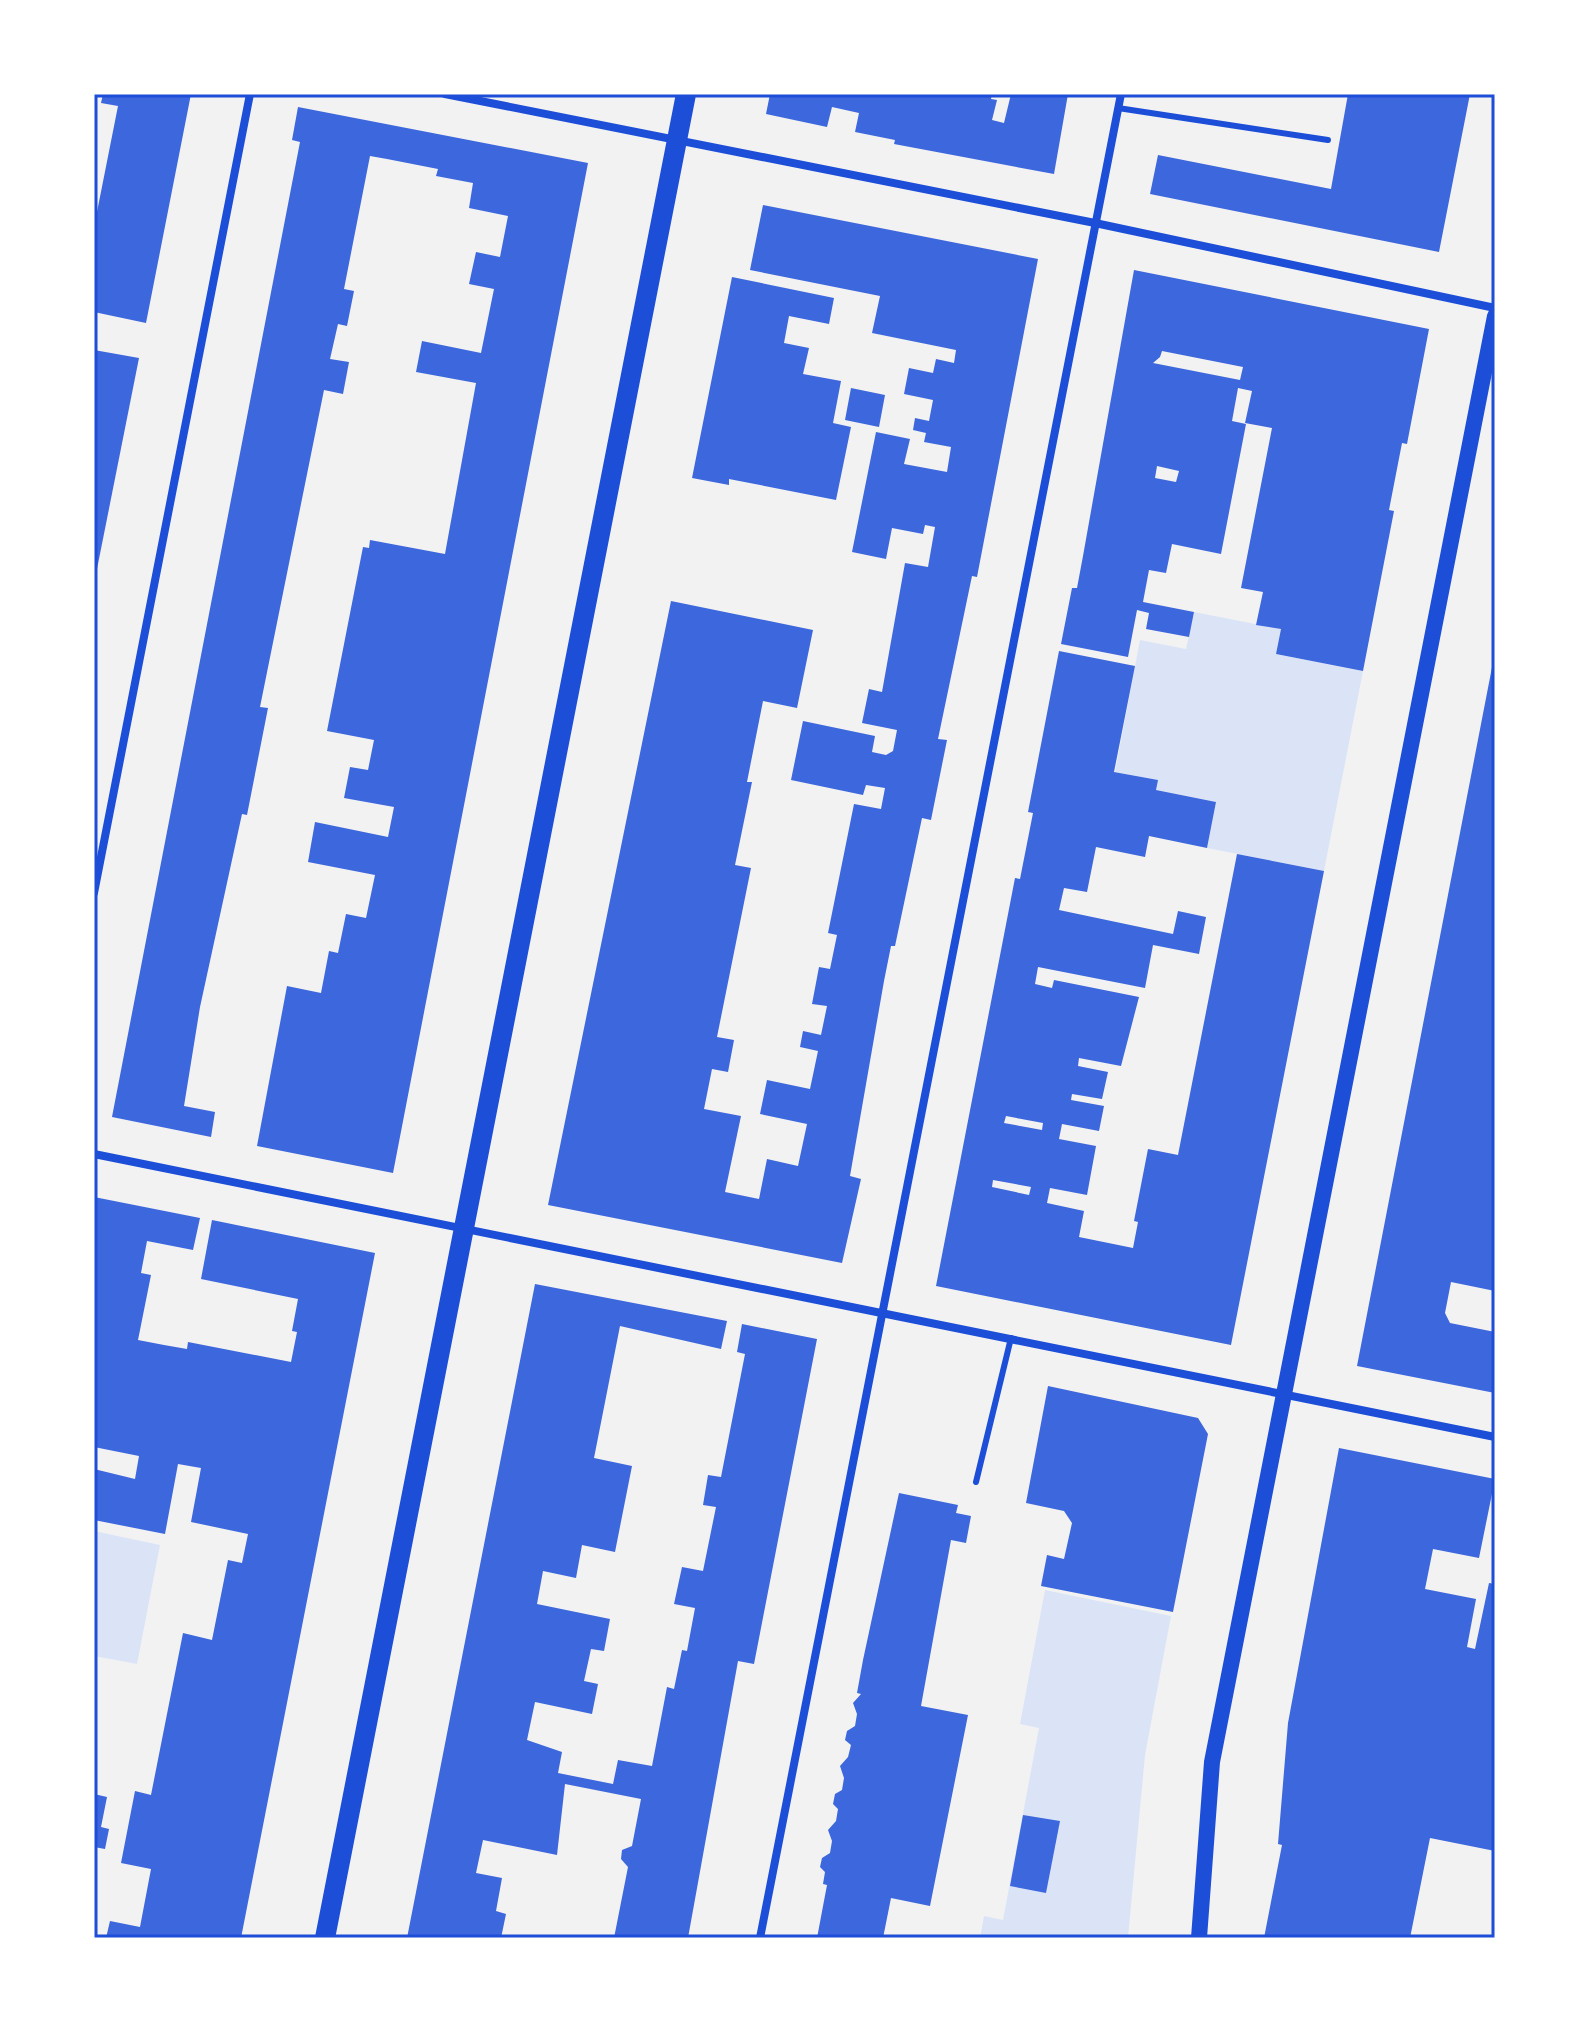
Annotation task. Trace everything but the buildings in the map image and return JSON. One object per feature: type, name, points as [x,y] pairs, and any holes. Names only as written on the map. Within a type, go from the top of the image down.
[{"type":"main road","points":[[325,1938],[686,94]]},
{"type":"main road","points":[[1199,1938],[1212,1762],[1495,316]]},
{"type":"street","points":[[94,893],[250,94]]},
{"type":"street","points":[[445,94],[1095,223],[1495,308]]},
{"type":"street","points":[[760,1938],[1121,94]]},
{"type":"street","points":[[94,1154],[1495,1437]]},
{"type":"lane","points":[[1118,108],[1328,140]]},
{"type":"lane","points":[[976,1482],[1011,1338]]},
{"type":"shaded area","points":[[1194,612],[1281,629],[1276,654],[1363,671],[1324,871],[1207,848],[1216,802],[1156,790],[1157,780],[1115,772],[1140,640],[1186,649]]},
{"type":"shaded area","points":[[94,1531],[160,1545],[137,1664],[94,1656]]},
{"type":"shaded area","points":[[1045,1590],[1171,1616],[1145,1755],[1128,1938],[980,1938],[984,1916],[1003,1920],[1039,1728],[1020,1724]]}]
